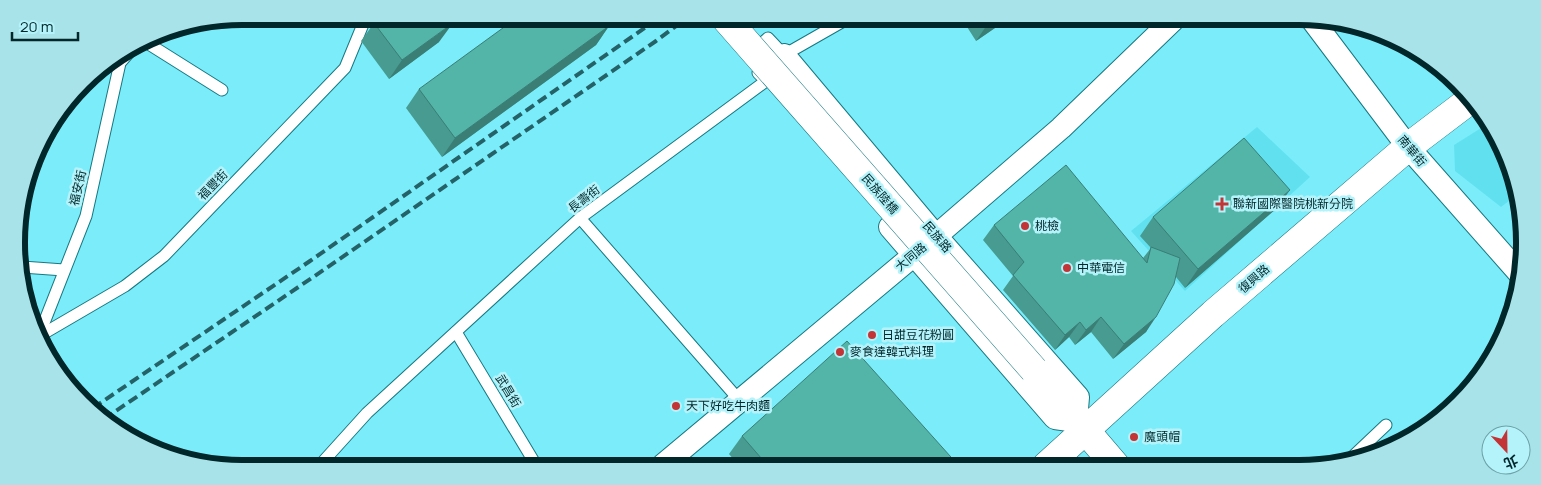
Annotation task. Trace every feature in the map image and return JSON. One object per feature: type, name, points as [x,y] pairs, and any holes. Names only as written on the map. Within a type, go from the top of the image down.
[{"type":"street","name":"民族陸橋","points":[[731,25],[1081,426]]},
{"type":"street","name":"大同路","points":[[669,460],[936,236],[1061,128],[1168,25]]},
{"type":"street","name":"南華街","points":[[1317,26],[1408,146],[1514,268]]},
{"type":"street","name":"民族路","points":[[784,54],[936,236],[1078,397],[1081,426]]},
{"type":"street","points":[[766,81],[1055,418],[1081,426],[1111,460]]},
{"type":"street","name":"復興路","points":[[1051,460],[1081,426],[1408,146],[1466,103]]},
{"type":"lane","name":"福豐街","points":[[44,332],[125,286],[164,256],[345,68],[363,25]]},
{"type":"lane","points":[[766,81],[746,62],[768,38],[784,54],[836,25]]},
{"type":"lane","points":[[151,45],[222,90]]},
{"type":"lane","name":"福安街","points":[[43,327],[86,216],[120,63]]},
{"type":"lane","name":"長壽街","points":[[325,460],[367,413],[580,218],[766,81]]},
{"type":"lane","points":[[580,218],[740,401]]},
{"type":"lane","points":[[26,267],[64,270]]},
{"type":"lane","name":"武昌街","points":[[456,332],[533,460]]},
{"type":"lane","points":[[1359,452],[1386,425]]},
{"type":"shaded area","name":"聯新國際醫院桃新分院","points":[[1257,127],[1310,177],[1185,291],[1131,231]]},
{"type":"shaded area","points":[[1482,127],[1494,146],[1512,199],[1501,207],[1455,171],[1454,145]]},
{"type":"building","points":[[376,25],[450,25],[402,60]]},
{"type":"building","points":[[507,25],[609,26],[455,138],[419,89]]},
{"type":"building","name":"聯新國際醫院桃新分院","points":[[1244,138],[1290,190],[1198,269],[1153,217]]},
{"type":"building","name":"中華電信","points":[[1066,165],[1147,263],[1151,247],[1180,258],[1174,284],[1156,317],[1124,344],[1101,317],[1086,330],[1080,322],[1065,335],[1013,275],[1024,262],[994,225]]},
{"type":"building","points":[[847,341],[954,460],[763,460],[742,436]]},
{"type":"railway","points":[[98,405],[310,261],[649,25]]},
{"type":"railway","points":[[110,415],[678,25]]},
{"type":"place","name":"聯新國際醫院桃新分院","points":[[1222,204]]},
{"type":"place","name":"桃檢","points":[[1025,226]]},
{"type":"place","name":"中華電信","points":[[1067,268]]},
{"type":"place","name":"日甜豆花粉圓","points":[[872,335]]},
{"type":"place","name":"麥食達韓式料理","points":[[840,352]]},
{"type":"place","name":"天下好吃牛肉麵","points":[[676,406]]},
{"type":"place","name":"魔頭帽","points":[[1134,437]]}]
